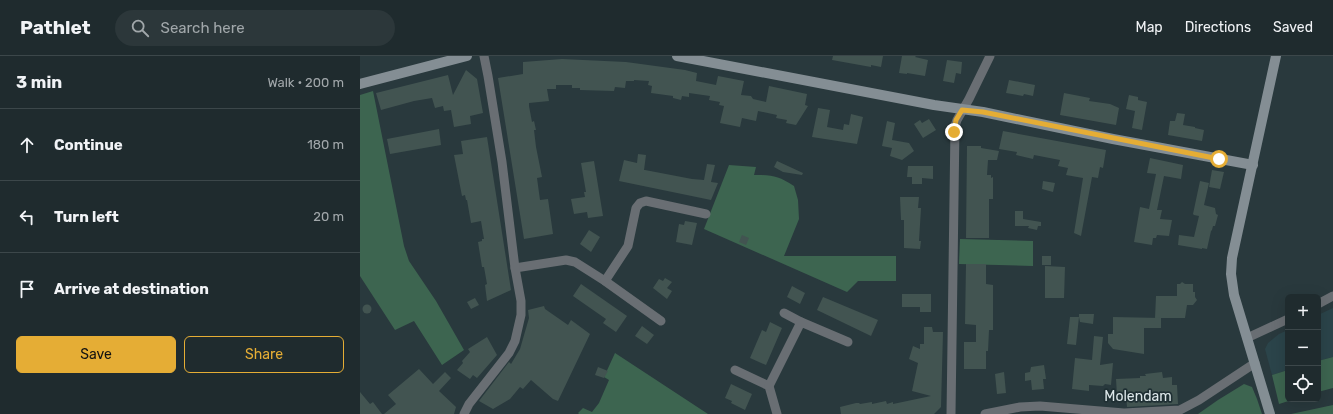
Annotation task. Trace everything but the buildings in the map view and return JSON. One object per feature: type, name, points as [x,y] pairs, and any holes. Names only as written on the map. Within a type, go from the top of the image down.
[{"type":"street","points":[[360,84],[467,56]]},
{"type":"street","points":[[464,414],[469,404],[510,353],[515,341],[521,315],[521,301],[515,268],[502,162],[484,56]]},
{"type":"street","points":[[677,56],[962,110],[983,112],[1113,139],[1253,165]]},
{"type":"street","points":[[951,414],[954,132],[956,120],[972,93],[990,56]]},
{"type":"street","points":[[1270,414],[1234,296],[1231,274],[1232,258],[1276,56]]},
{"type":"street","points":[[605,281],[628,246],[636,208],[640,203],[646,201],[706,214]]},
{"type":"street","points":[[515,268],[566,260],[575,262],[605,281],[661,322]]},
{"type":"street","points":[[1321,302],[1333,296]]},
{"type":"street","points":[[784,313],[848,342]]},
{"type":"street","points":[[1247,338],[1285,320]]},
{"type":"street","points":[[777,414],[770,386],[801,322]]},
{"type":"street","name":"Molendam","points":[[984,414],[1040,406],[1124,413],[1180,410],[1219,388],[1255,363]]},
{"type":"street","points":[[735,370],[770,386]]},
{"type":"shaded area","points":[[1333,308],[1333,357],[1321,360],[1321,330],[1321,314]]},
{"type":"shaded area","points":[[1285,331],[1285,371],[1272,375],[1265,349],[1268,343]]},
{"type":"green space","points":[[373,91],[404,246],[409,261],[436,301],[464,350],[442,365],[414,321],[395,330],[360,276],[360,95]]},
{"type":"green space","points":[[729,165],[756,167],[754,175],[775,177],[794,186],[798,200],[799,219],[784,256],[896,256],[896,281],[858,281],[847,292],[704,229]]},
{"type":"green space","points":[[960,239],[1033,241],[1033,266],[959,264]]},
{"type":"green space","points":[[615,353],[708,414],[579,414],[578,413],[583,408],[592,412],[599,403],[609,380],[604,377]]},
{"type":"green space","points":[[1333,357],[1333,388],[1321,391],[1321,366],[1321,360]]},
{"type":"green space","points":[[1285,371],[1285,402],[1279,404],[1272,375]]},
{"type":"green space","points":[[1244,384],[1252,387],[1262,414],[1198,414],[1218,400]]},
{"type":"green space","points":[[1333,405],[1333,414],[1291,414]]},
{"type":"route","points":[[954,132],[956,120],[962,110],[983,112],[1219,159]]}]
